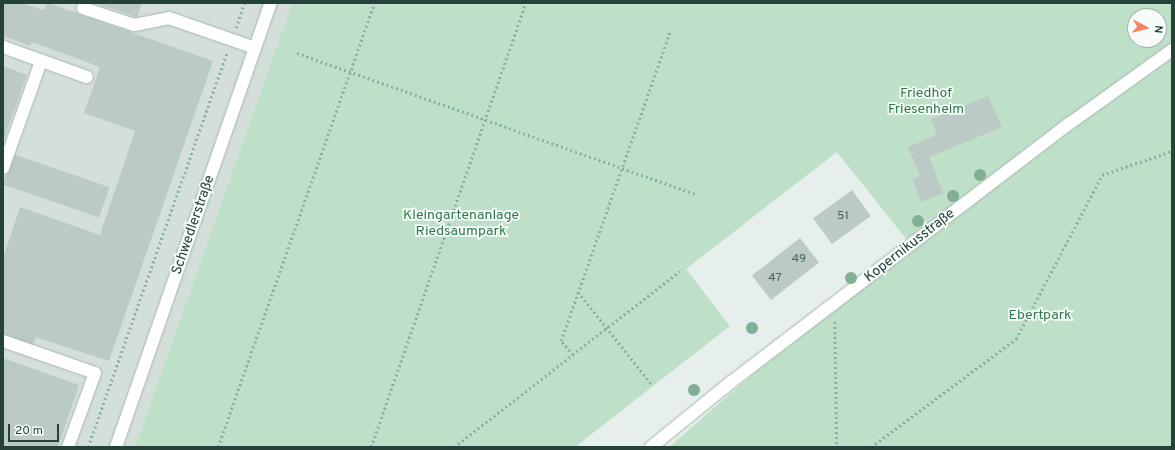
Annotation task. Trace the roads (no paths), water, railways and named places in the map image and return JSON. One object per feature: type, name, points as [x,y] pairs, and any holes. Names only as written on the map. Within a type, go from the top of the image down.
[{"type":"street","name":"Schwedlerstraße","points":[[116,447],[271,3]]},
{"type":"street","points":[[83,8],[134,25],[170,18],[256,48]]},
{"type":"street","points":[[3,47],[87,77]]},
{"type":"street","name":"Kopernikusstraße","points":[[651,447],[1068,124],[1172,50]]},
{"type":"street","points":[[3,168],[41,61]]},
{"type":"street","points":[[3,340],[94,372],[68,447]]},
{"type":"park label","name":"Friedhof Friesenheim","points":[[926,102]]},
{"type":"park label","name":"Kleingartenanlage Riedsaumpark","points":[[461,224]]},
{"type":"park label","name":"Ebertpark","points":[[1040,316]]}]
